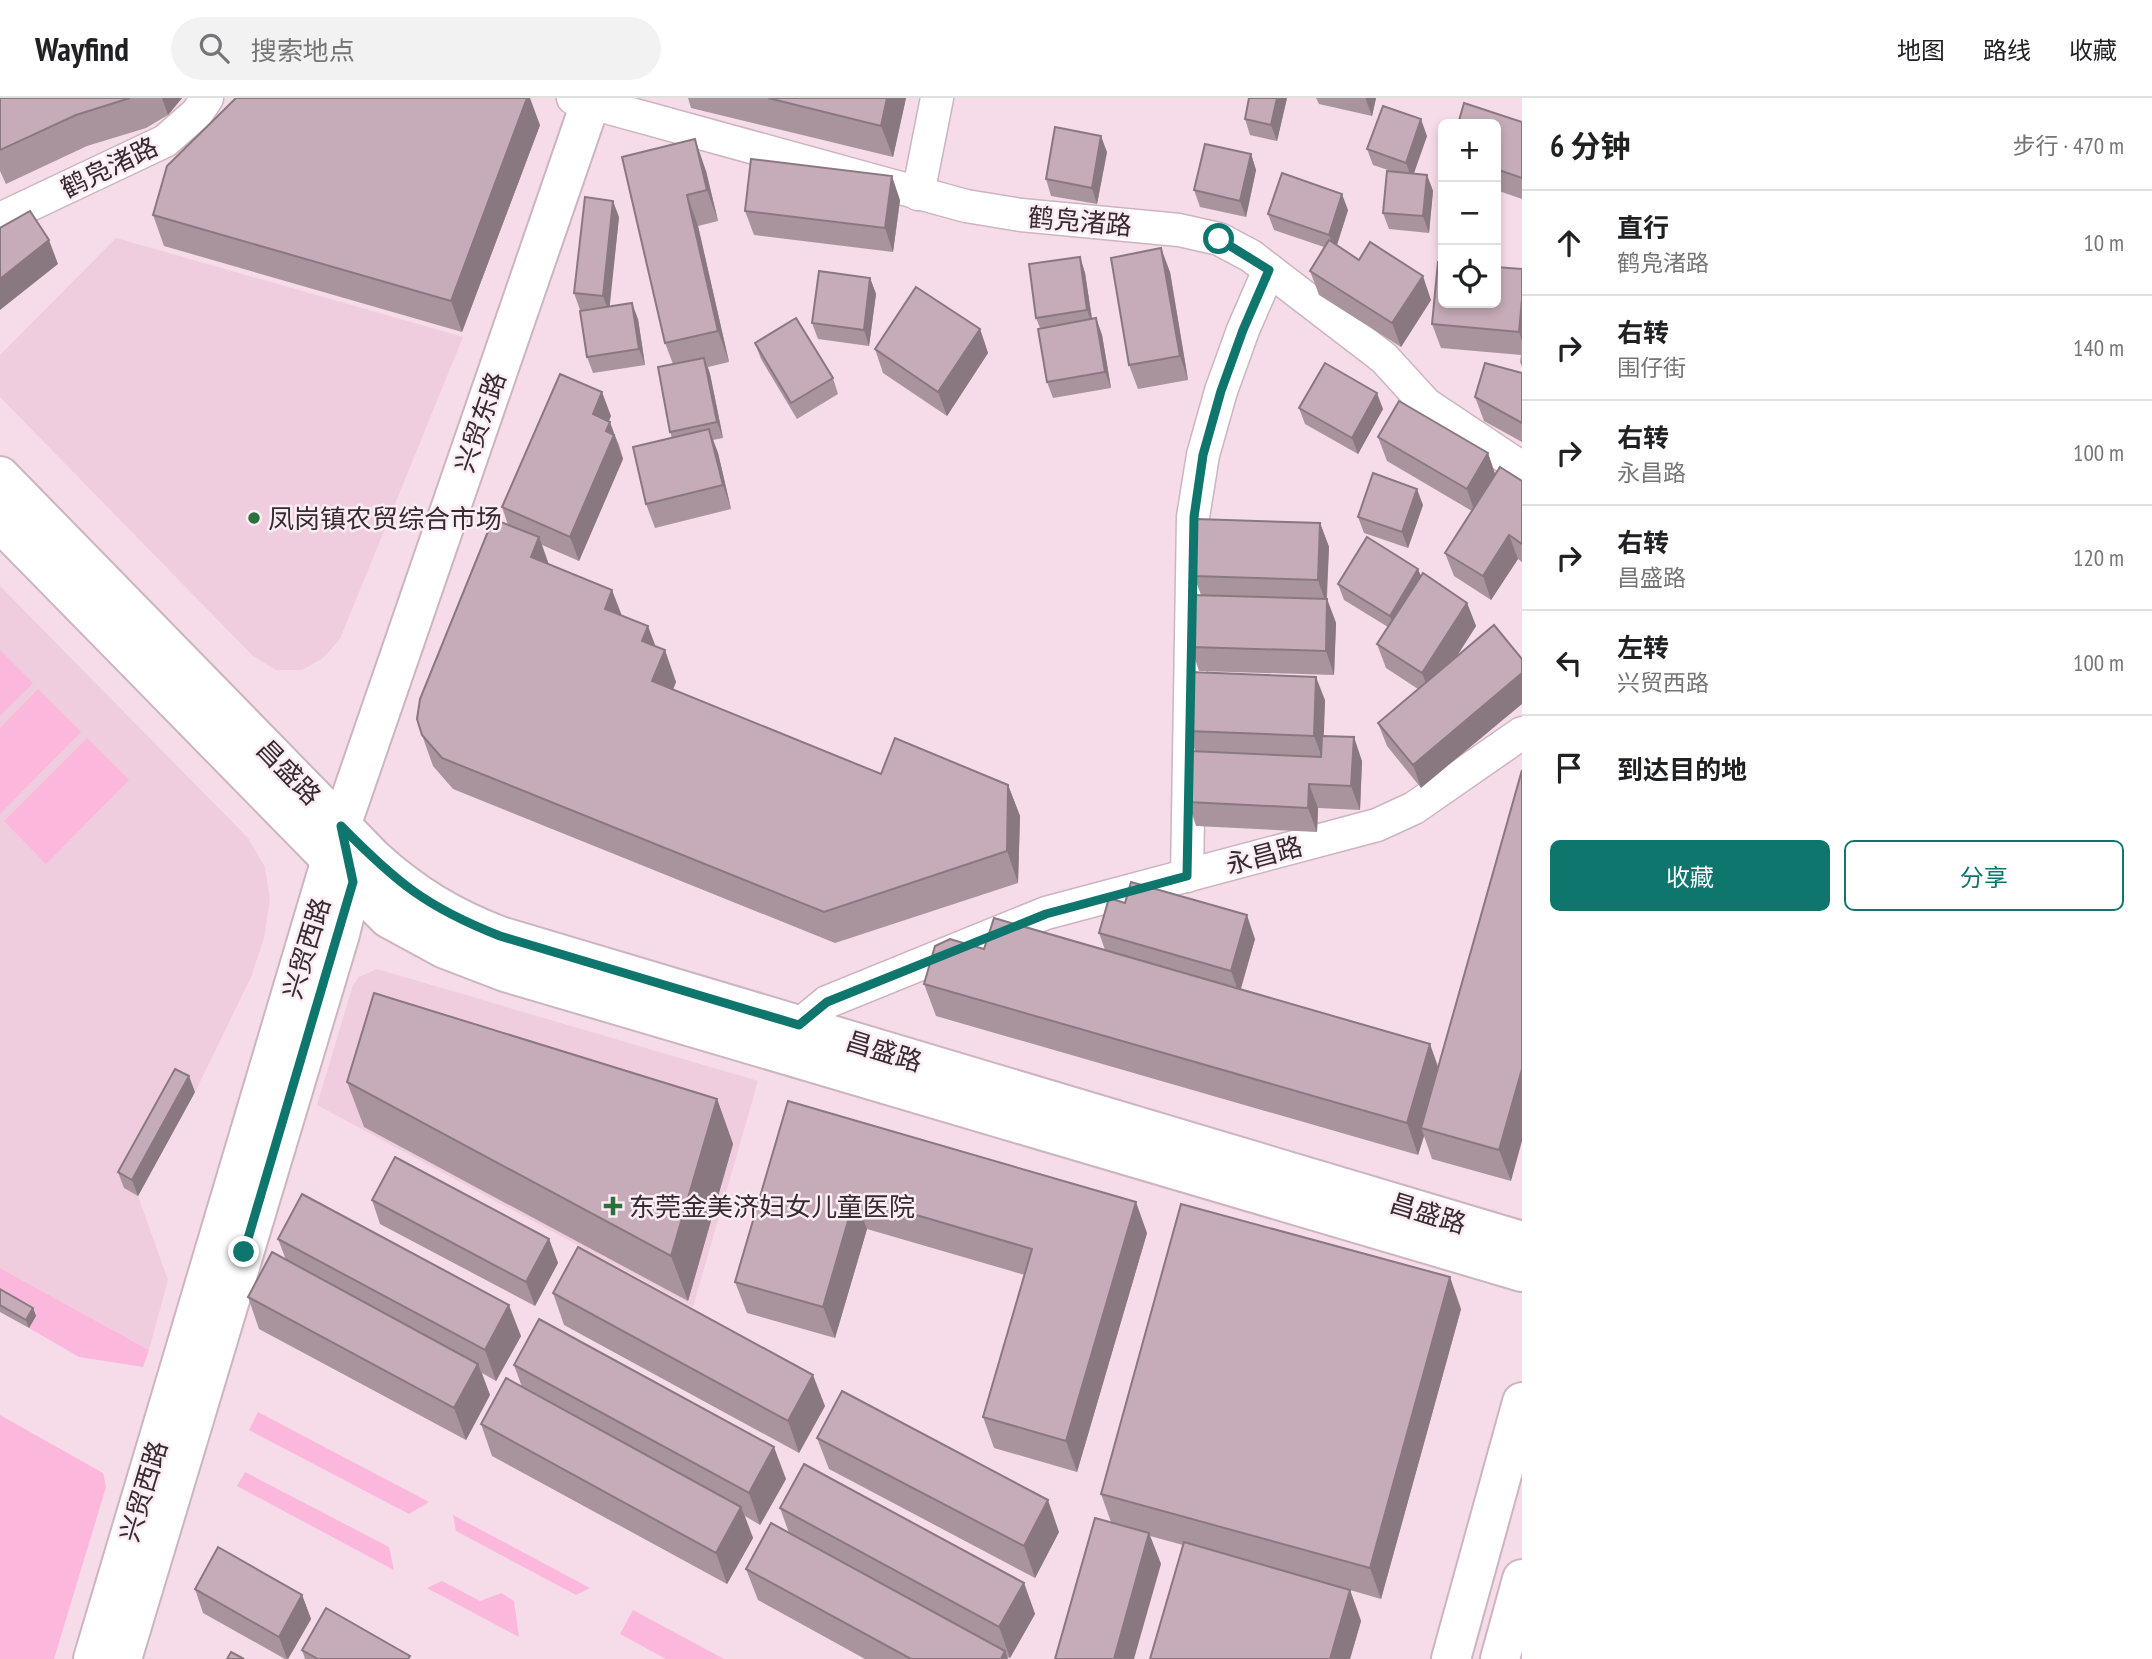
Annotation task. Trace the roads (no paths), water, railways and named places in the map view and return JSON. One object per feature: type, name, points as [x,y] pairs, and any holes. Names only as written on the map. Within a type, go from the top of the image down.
[{"type":"street","name":"鹤凫渚路","points":[[0,219],[164,141],[197,113],[207,98]]},
{"type":"street","points":[[918,194],[937,98]]},
{"type":"street","name":"鹤凫渚路","points":[[585,100],[965,206],[1021,215],[1179,230],[1219,239],[1269,270],[1384,358],[1426,404],[1522,468]]},
{"type":"street","name":"兴贸东路","points":[[342,856],[585,100]]},
{"type":"street","points":[[1187,876],[1194,517],[1203,455],[1221,391],[1269,270]]},
{"type":"street","name":"昌盛路","points":[[0,476],[342,856],[388,918],[416,935],[505,972],[1522,1272]]},
{"type":"street","name":"昌盛路","points":[[0,522],[342,856],[464,922],[500,936],[1522,1241]]},
{"type":"street","name":"永昌路","points":[[799,1025],[827,1002],[1046,914],[1377,825],[1415,808],[1522,733]]},
{"type":"street","name":"兴贸西路","points":[[93,1659],[342,856]]},
{"type":"street","name":"兴贸西路","points":[[122,1659],[342,856]]},
{"type":"street","points":[[1451,1659],[1522,1402]]},
{"type":"street","points":[[1500,1659],[1522,1579]]},
{"type":"place","name":"凤岗镇农贸综合市场","points":[[254,518]]},
{"type":"place","name":"东莞金美济妇女儿童医院","points":[[613,1206]]}]
